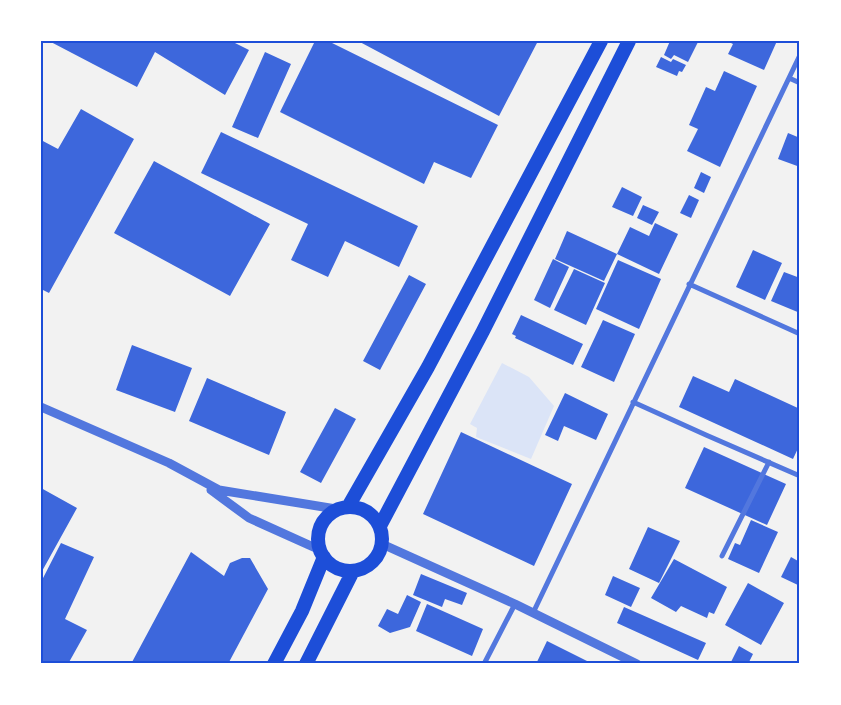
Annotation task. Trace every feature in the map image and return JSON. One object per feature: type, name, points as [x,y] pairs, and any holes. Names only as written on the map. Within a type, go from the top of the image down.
[{"type":"highway","points":[[274,664],[302,611],[322,554],[318,534],[324,519],[342,508],[428,368],[601,41]]},
{"type":"highway","points":[[380,526],[483,331],[629,41]]},
{"type":"highway","points":[[322,554],[332,565],[342,570],[353,571],[364,568],[373,562],[379,554],[383,537],[380,526],[374,517],[358,507],[342,508]]},
{"type":"highway","points":[[306,664],[353,571]]},
{"type":"street","points":[[532,613],[800,55]]},
{"type":"street","points":[[789,78],[800,83]]},
{"type":"street","points":[[689,284],[800,334]]},
{"type":"street","points":[[633,402],[800,476]]},
{"type":"street","points":[[41,407],[189,473],[219,490],[342,508]]},
{"type":"street","points":[[722,556],[769,462]]},
{"type":"street","points":[[189,473],[249,518],[322,554]]},
{"type":"street","points":[[382,544],[514,604],[637,664]]},
{"type":"street","points":[[484,664],[514,604]]},
{"type":"shaded area","points":[[502,363],[529,377],[554,406],[531,459],[476,437],[477,428],[470,424]]},
{"type":"building","points":[[49,41],[231,41],[249,50],[225,95],[155,52],[137,87]]},
{"type":"building","points":[[315,41],[328,41],[498,125],[471,178],[434,162],[424,184],[280,112]]},
{"type":"building","points":[[358,41],[538,41],[499,116]]},
{"type":"building","points":[[670,41],[698,42],[688,62],[674,55],[671,59],[664,55]]},
{"type":"building","points":[[727,41],[777,41],[764,70],[728,54],[733,44]]},
{"type":"building","points":[[265,52],[291,64],[258,138],[232,127]]},
{"type":"building","points":[[661,57],[671,62],[673,59],[686,65],[682,72],[679,71],[677,76],[656,67]]},
{"type":"building","points":[[724,71],[757,86],[720,167],[687,151],[698,129],[689,125],[706,87],[715,91]]},
{"type":"building","points":[[81,109],[134,139],[49,293],[41,289],[41,140],[58,149]]},
{"type":"building","points":[[221,132],[418,226],[399,267],[345,241],[328,277],[291,260],[308,224],[201,173]]},
{"type":"building","points":[[788,133],[800,138],[800,167],[778,159]]},
{"type":"building","points":[[154,161],[270,224],[230,296],[114,233]]},
{"type":"building","points":[[701,172],[711,177],[704,193],[694,188]]},
{"type":"building","points":[[622,187],[642,197],[633,216],[612,207]]},
{"type":"building","points":[[689,195],[699,200],[691,218],[680,213]]},
{"type":"building","points":[[643,205],[659,212],[652,225],[637,218]]},
{"type":"building","points":[[655,223],[678,234],[659,274],[617,254],[630,227],[649,236]]},
{"type":"building","points":[[567,231],[617,254],[604,281],[555,259]]},
{"type":"building","points":[[753,250],[782,263],[765,300],[736,287]]},
{"type":"building","points":[[553,259],[569,267],[550,308],[534,300]]},
{"type":"building","points":[[618,260],[661,279],[639,329],[596,309]]},
{"type":"building","points":[[574,269],[605,283],[586,325],[554,310]]},
{"type":"building","points":[[784,272],[800,278],[800,313],[771,301]]},
{"type":"building","points":[[409,275],[426,284],[380,370],[363,361]]},
{"type":"building","points":[[521,315],[583,344],[573,365],[515,338],[516,336],[512,334]]},
{"type":"building","points":[[603,320],[635,334],[614,382],[581,367]]},
{"type":"building","points":[[132,345],[192,368],[175,412],[116,390]]},
{"type":"building","points":[[693,376],[729,392],[735,379],[800,409],[800,444],[793,459],[679,407]]},
{"type":"building","points":[[207,378],[286,412],[269,455],[189,421]]},
{"type":"building","points":[[565,393],[608,414],[596,440],[564,426],[558,441],[545,435]]},
{"type":"building","points":[[335,408],[356,419],[321,483],[300,472]]},
{"type":"building","points":[[461,432],[572,484],[534,566],[423,514]]},
{"type":"building","points":[[704,447],[786,484],[767,525],[685,488]]},
{"type":"building","points":[[41,488],[77,508],[41,573]]},
{"type":"building","points":[[751,520],[778,532],[759,573],[728,559],[735,543],[740,545]]},
{"type":"building","points":[[648,527],[680,541],[659,583],[629,569]]},
{"type":"building","points":[[61,543],[94,557],[65,619],[87,630],[68,664],[41,664],[41,582]]},
{"type":"building","points":[[191,552],[224,576],[230,563],[242,558],[250,558],[268,589],[228,664],[131,664]]},
{"type":"building","points":[[791,557],[798,561],[800,557],[800,586],[781,577]]},
{"type":"building","points":[[674,559],[727,587],[714,614],[709,612],[707,618],[681,606],[676,612],[651,598]]},
{"type":"building","points":[[421,574],[467,593],[462,605],[445,599],[442,607],[413,595]]},
{"type":"building","points":[[613,576],[640,588],[631,607],[605,595]]},
{"type":"building","points":[[748,583],[784,603],[761,645],[725,625]]},
{"type":"building","points":[[407,595],[421,602],[410,627],[390,633],[378,626],[387,609],[398,614]]},
{"type":"building","points":[[427,604],[483,629],[472,656],[416,631]]},
{"type":"building","points":[[624,607],[706,643],[698,660],[617,623]]},
{"type":"building","points":[[547,641],[593,664],[536,664]]},
{"type":"building","points":[[739,646],[753,654],[748,664],[730,664]]}]
